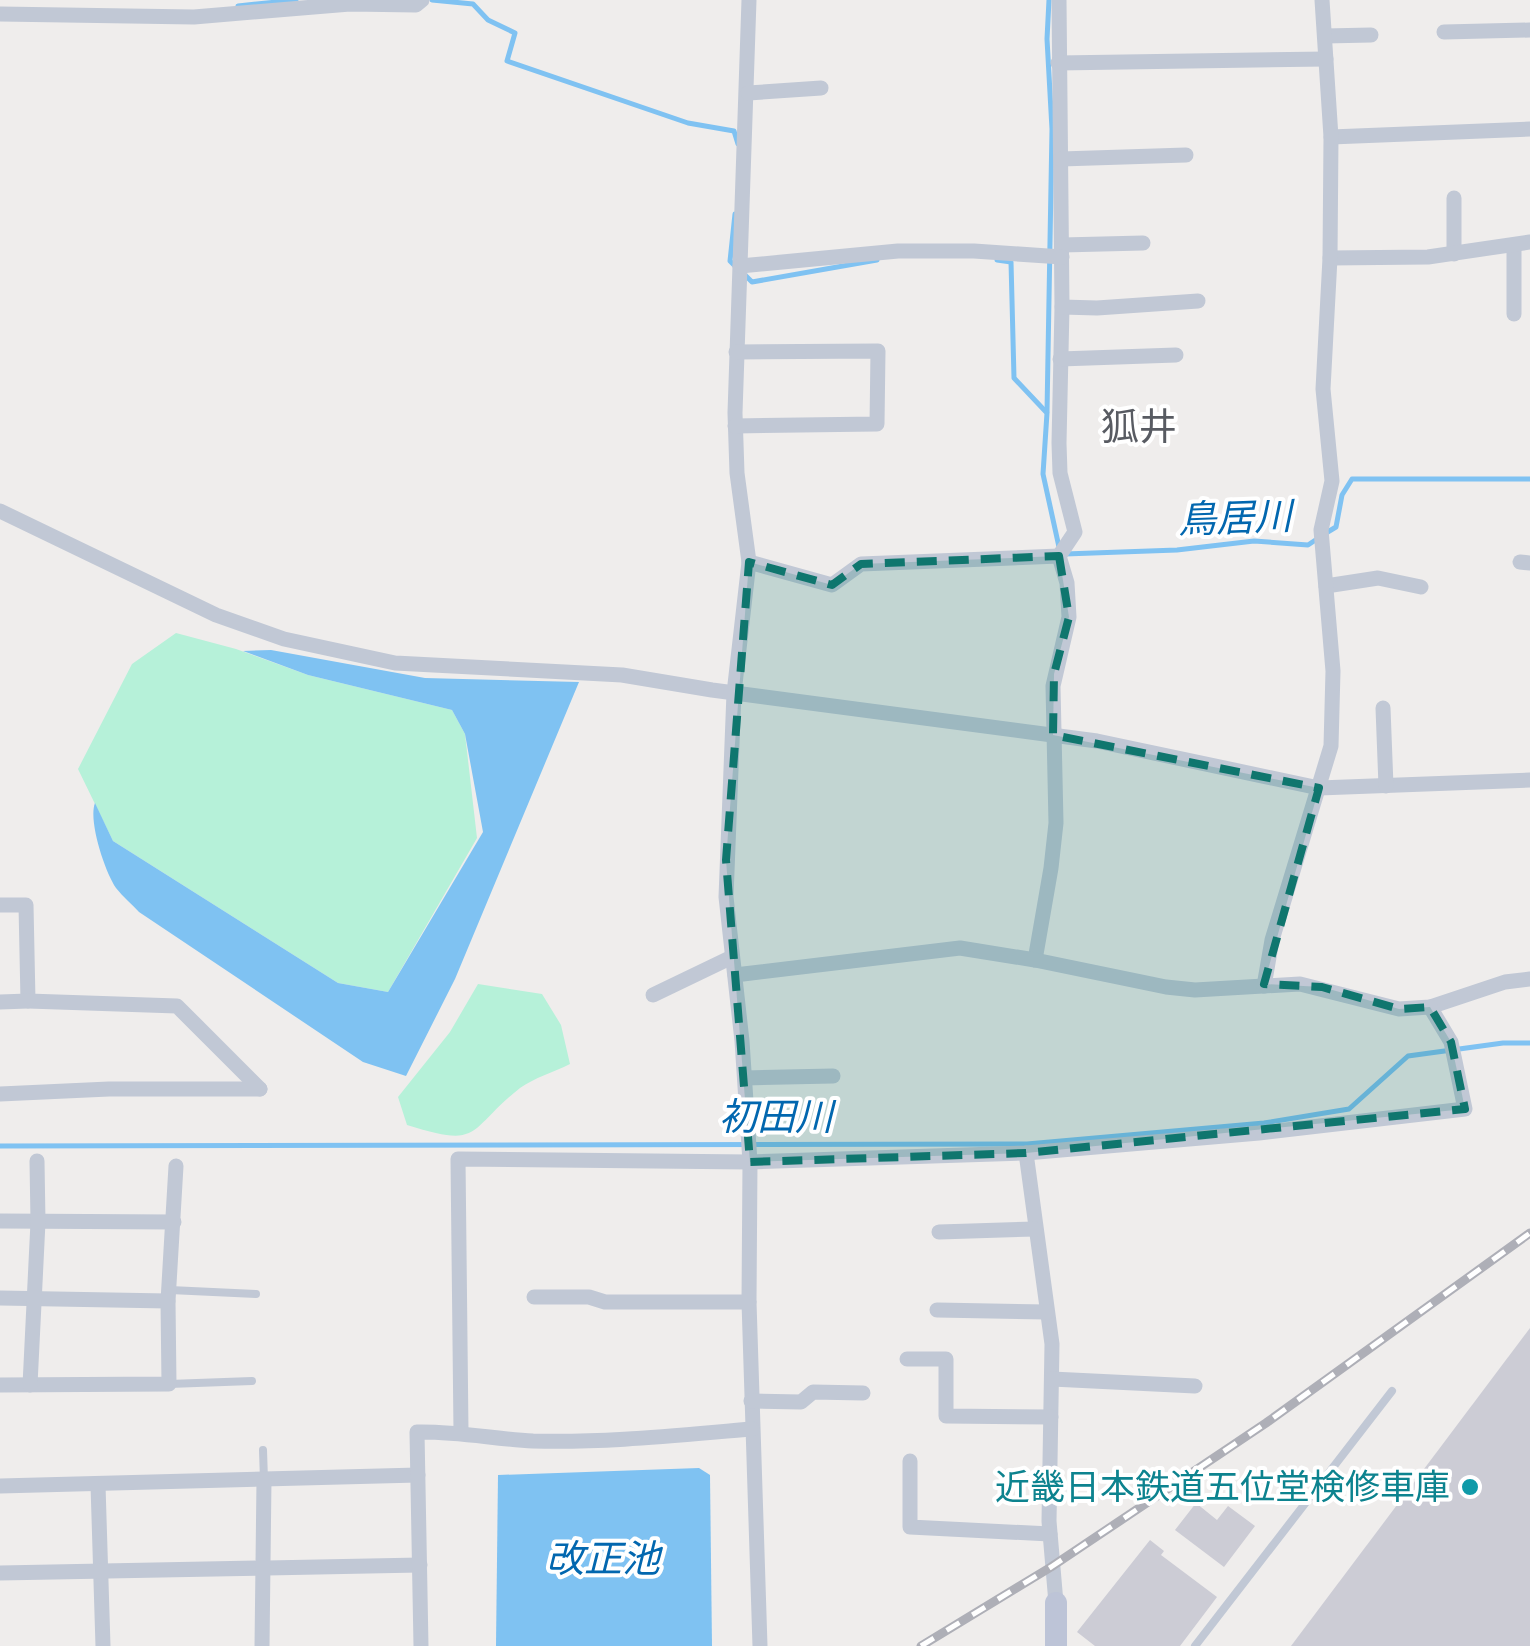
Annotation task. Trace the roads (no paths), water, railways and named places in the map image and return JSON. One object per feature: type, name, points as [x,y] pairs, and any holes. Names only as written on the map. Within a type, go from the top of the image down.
[{"type":"street","points":[[0,14],[194,17],[350,4],[416,5],[422,0]]},
{"type":"street","points":[[749,0],[735,426],[749,562],[734,693],[726,860],[750,1162],[748,1302],[760,1646]]},
{"type":"street","points":[[1034,960],[1056,823],[1054,674],[1069,617],[1060,556],[1075,532],[1060,472],[1059,0]]},
{"type":"street","points":[[1264,986],[1272,940],[1330,746],[1332,670],[1321,530],[1332,481],[1323,388],[1332,137],[1322,0]]},
{"type":"street","points":[[1444,32],[1530,30]]},
{"type":"street","points":[[1325,36],[1371,35]]},
{"type":"street","points":[[1058,62],[1326,59]]},
{"type":"street","points":[[748,93],[820,88]]},
{"type":"street","points":[[1332,137],[1530,130]]},
{"type":"street","points":[[1062,158],[1186,155]]},
{"type":"street","points":[[1454,198],[1454,254]]},
{"type":"street","points":[[740,272],[898,252],[1042,256],[1144,243]]},
{"type":"street","points":[[1330,258],[1454,254],[1522,243],[1514,314]]},
{"type":"street","points":[[1062,307],[1198,301]]},
{"type":"street","points":[[735,426],[878,424],[878,351],[736,352]]},
{"type":"street","points":[[1060,359],[1176,355]]},
{"type":"street","points":[[0,511],[216,615],[300,642],[395,663],[594,671],[1130,747],[1320,788],[1530,780]]},
{"type":"street","points":[[749,562],[832,585],[861,564],[1060,556]]},
{"type":"street","points":[[1326,586],[1378,578],[1421,587]]},
{"type":"street","points":[[1383,708],[1386,786]]},
{"type":"street","points":[[0,906],[26,905],[28,1001]]},
{"type":"street","points":[[734,975],[960,948],[1166,987],[1322,987],[1399,1010],[1430,1007],[1505,982],[1530,979]]},
{"type":"street","points":[[653,995],[732,956]]},
{"type":"street","points":[[0,1002],[176,1006],[260,1089],[109,1088],[0,1094]]},
{"type":"street","points":[[462,1432],[458,1159],[750,1162],[1026,1154],[1260,1134],[1465,1109],[1453,1049],[1430,1007]]},
{"type":"street","points":[[745,1078],[833,1076]]},
{"type":"street","points":[[1026,1154],[1052,1344],[1050,1534],[1056,1646]]},
{"type":"street","points":[[30,1385],[38,1222],[36,1161]]},
{"type":"street","points":[[0,1385],[169,1384],[176,1166]]},
{"type":"street","points":[[0,1222],[174,1222]]},
{"type":"street","points":[[939,1232],[1035,1229]]},
{"type":"street","points":[[0,1298],[169,1295]]},
{"type":"street","points":[[534,1297],[605,1302],[748,1302]]},
{"type":"street","points":[[937,1310],[1048,1312]]},
{"type":"street","points":[[906,1359],[946,1359],[946,1416],[1051,1417]]},
{"type":"street","points":[[1052,1379],[1195,1386]]},
{"type":"street","points":[[751,1402],[801,1402],[813,1392],[863,1392]]},
{"type":"street","points":[[421,1646],[417,1432],[462,1432],[486,1438],[536,1441],[645,1438],[752,1429]]},
{"type":"street","points":[[910,1461],[910,1528],[1050,1534]]},
{"type":"street","points":[[0,1486],[418,1475]]},
{"type":"street","points":[[262,1646],[264,1480]]},
{"type":"street","points":[[98,1485],[104,1646]]},
{"type":"street","points":[[0,1573],[420,1565]]},
{"type":"lane","points":[[169,1295],[256,1294]]},
{"type":"lane","points":[[169,1384],[252,1381]]},
{"type":"lane","points":[[1194,1646],[1392,1391]]},
{"type":"lane","points":[[264,1450],[264,1480]]},
{"type":"water","points":[[271,650],[425,678],[579,682],[455,979],[406,1076],[363,1062],[139,912],[116,888],[103,859],[94,822],[95,803],[113,841],[338,983],[388,992],[483,832],[465,734],[452,710],[308,675],[243,651]]},
{"type":"water","name":"改正池","points":[[699,1468],[710,1475],[712,1646],[496,1646],[498,1475]]},
{"type":"waterway","points":[[238,6],[296,0]]},
{"type":"waterway","points":[[432,0],[473,4],[488,20],[515,33],[507,61],[688,123],[734,131],[738,144]]},
{"type":"waterway","name":"鳥居川","points":[[1047,412],[1052,129],[1049,0]]},
{"type":"waterway","points":[[735,214],[730,261],[735,266]]},
{"type":"waterway","points":[[743,273],[752,282],[877,260]]},
{"type":"waterway","points":[[997,260],[1011,262],[1014,378],[1047,413],[1043,474],[1059,547]]},
{"type":"waterway","name":"鳥居川","points":[[1326,533],[1336,527],[1342,495],[1352,479],[1530,479]]},
{"type":"waterway","name":"鳥居川","points":[[1065,554],[1177,550],[1254,541],[1308,545],[1317,539]]},
{"type":"waterway","name":"初田川","points":[[0,1146],[1027,1144],[1264,1123],[1349,1109],[1408,1056],[1530,1043]]},
{"type":"railway","points":[[921,1646],[1051,1567],[1266,1423],[1530,1233]]},
{"type":"place","name":"近畿日本鉄道五位堂検修車庫","points":[[1470,1487]]},
{"type":"district","name":"狐井","points":[[1139,427]]}]
